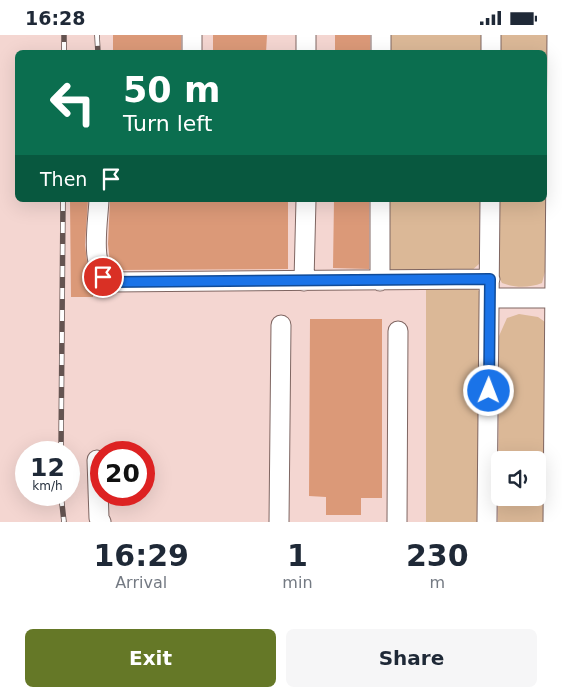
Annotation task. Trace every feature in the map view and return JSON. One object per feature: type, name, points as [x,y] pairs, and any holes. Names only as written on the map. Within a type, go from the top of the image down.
[{"type":"street","points":[[192,35],[192,50]]},
{"type":"street","points":[[306,35],[306,50]]},
{"type":"street","points":[[381,35],[381,50]]},
{"type":"street","points":[[491,35],[491,50]]},
{"type":"street","points":[[553,522],[556,35]]},
{"type":"street","points":[[98,202],[97,265],[103,277],[110,282],[490,279]]},
{"type":"street","points":[[304,281],[306,202]]},
{"type":"street","points":[[380,202],[380,281]]},
{"type":"street","points":[[487,522],[490,202]]},
{"type":"street","points":[[490,298],[555,298]]},
{"type":"street","points":[[278,522],[281,325]]},
{"type":"street","points":[[396,522],[398,331]]},
{"type":"street","points":[[99,506],[101,522]]},
{"type":"shaded area","points":[[389,35],[483,35],[482,50],[388,50]]},
{"type":"shaded area","points":[[499,35],[547,35],[547,50],[499,50]]},
{"type":"shaded area","points":[[386,202],[480,202],[479,264],[470,272],[385,271]]},
{"type":"shaded area","points":[[498,202],[546,202],[546,268],[542,283],[527,287],[512,286],[502,283],[497,274]]},
{"type":"shaded area","points":[[474,286],[481,293],[480,522],[426,522],[426,287]]},
{"type":"shaded area","points":[[519,314],[538,317],[545,322],[544,451],[498,451],[499,336],[507,318]]},
{"type":"shaded area","points":[[498,506],[544,506],[544,522],[498,522]]},
{"type":"building","points":[[113,35],[181,35],[181,50],[113,50]]},
{"type":"building","points":[[213,35],[267,35],[266,50],[213,50]]},
{"type":"building","points":[[335,35],[370,35],[370,50],[335,50]]},
{"type":"building","points":[[70,202],[88,202],[85,245],[88,269],[93,279],[93,297],[71,297]]},
{"type":"building","points":[[110,202],[288,202],[288,269],[114,270],[110,263],[108,244]]},
{"type":"building","points":[[334,202],[369,202],[369,269],[333,268]]},
{"type":"building","points":[[310,319],[382,319],[382,498],[361,498],[361,515],[326,515],[326,497],[309,496]]},
{"type":"railway","points":[[64,35],[64,50]]},
{"type":"railway","points":[[97,35],[98,50]]},
{"type":"railway","points":[[61,441],[63,202]]},
{"type":"railway","points":[[62,506],[64,522]]},
{"type":"route","points":[[103,277],[110,282],[490,279],[489,391]]}]
